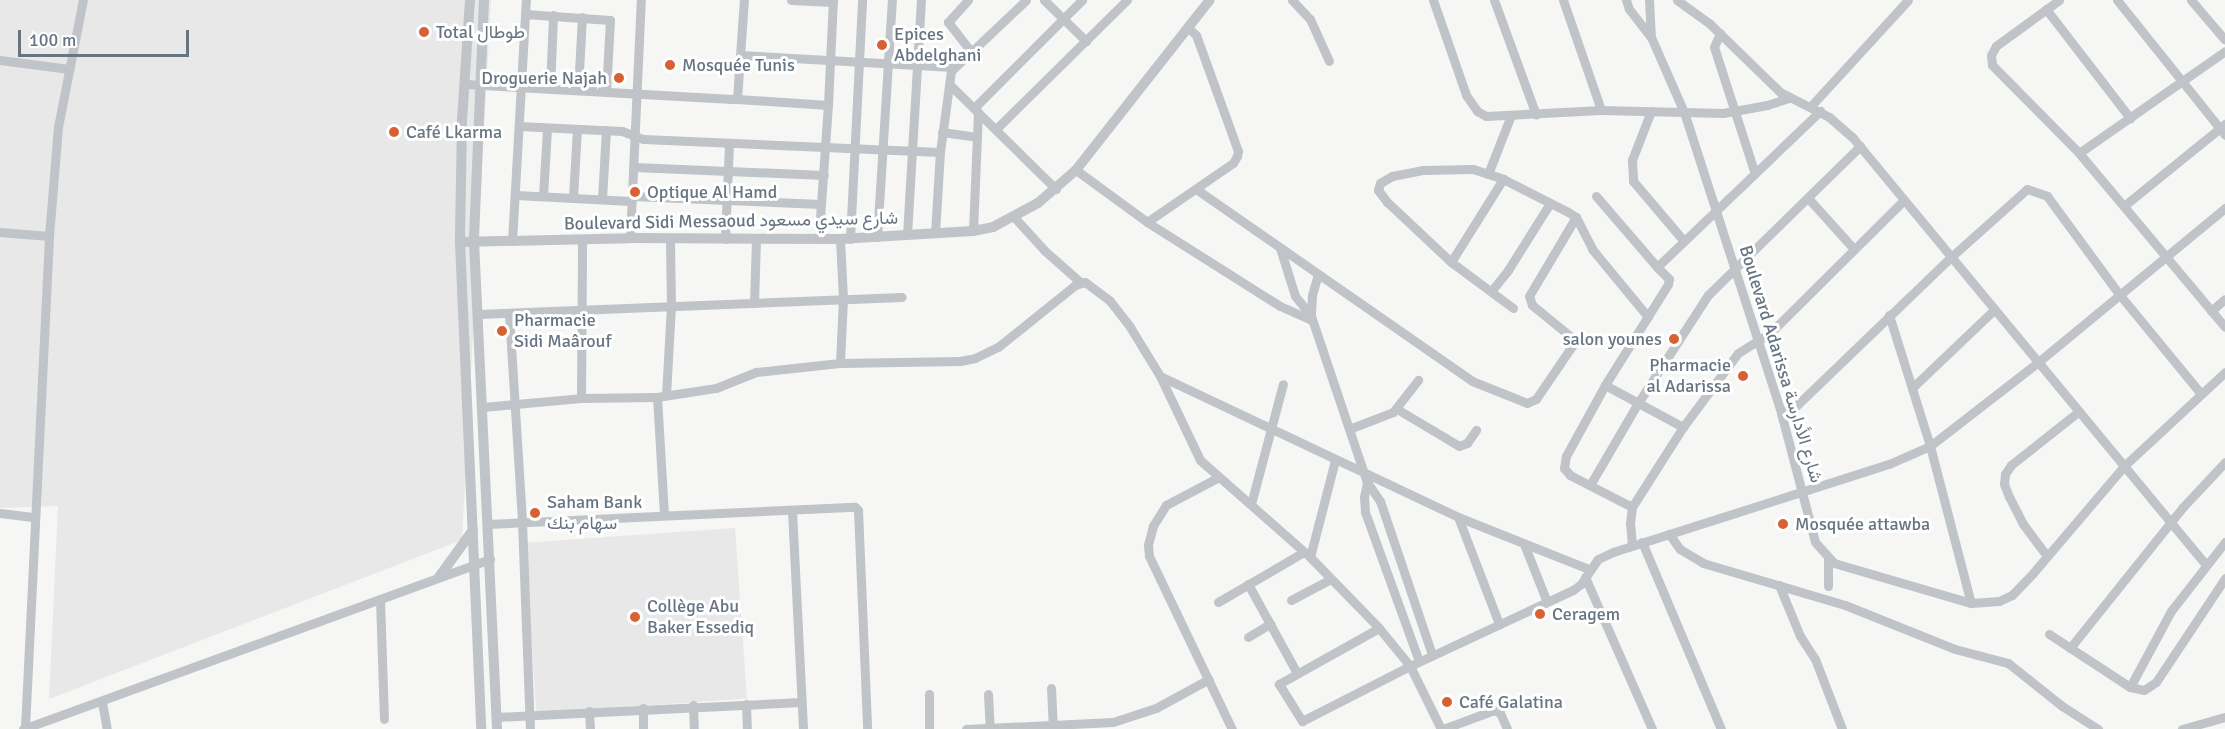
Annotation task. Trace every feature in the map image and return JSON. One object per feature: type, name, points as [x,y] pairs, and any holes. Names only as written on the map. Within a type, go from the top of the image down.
[{"type":"street","points":[[83,0],[58,127],[49,236],[24,729],[490,559]]},
{"type":"street","points":[[470,0],[462,122],[460,242],[481,729]]},
{"type":"street","points":[[483,0],[474,241],[496,729]]},
{"type":"street","points":[[512,241],[526,0]]},
{"type":"street","points":[[630,238],[641,0]]},
{"type":"street","points":[[737,99],[744,0]]},
{"type":"street","points":[[791,0],[833,1],[819,239]]},
{"type":"street","points":[[840,363],[845,239],[862,0]]},
{"type":"street","points":[[877,237],[891,0]]},
{"type":"street","points":[[907,235],[921,0]]},
{"type":"street","points":[[968,0],[948,22],[970,51]]},
{"type":"street","points":[[935,233],[942,132],[953,67],[1026,0]]},
{"type":"street","points":[[1044,0],[1086,41]]},
{"type":"street","points":[[973,231],[976,110],[1082,0]]},
{"type":"street","points":[[996,129],[1127,0]]},
{"type":"street","name":"Boulevard Sidi Messaoud شارع سيدي مسعود","points":[[460,242],[630,238],[845,239],[973,231],[993,227],[1014,218],[1056,189],[1076,170],[1210,0]]},
{"type":"street","points":[[1292,0],[1310,19],[1329,61]]},
{"type":"street","points":[[1433,0],[1470,104],[1486,116],[1601,110],[1734,111],[1789,98]]},
{"type":"street","points":[[1494,0],[1536,115]]},
{"type":"street","points":[[1563,0],[1601,110]]},
{"type":"street","name":"Boulevard Adarissa شارع الأدارسة","points":[[1626,0],[1629,9],[1651,37],[1684,112],[1781,412],[1815,542],[1828,559]]},
{"type":"street","name":"Boulevard Adarissa شارع الأدارسة","points":[[1649,0],[1651,37]]},
{"type":"street","points":[[1677,0],[1720,33],[1789,98],[1820,111],[1846,130],[2206,565]]},
{"type":"street","points":[[1810,107],[1908,0]]},
{"type":"street","points":[[2059,0],[1996,46],[1990,60],[1995,69],[2079,153],[2125,205],[2225,327]]},
{"type":"street","points":[[2117,0],[2182,82],[2223,129],[2125,205]]},
{"type":"street","points":[[2191,0],[2225,40]]},
{"type":"street","points":[[2046,9],[2130,118]]},
{"type":"street","points":[[525,14],[608,18],[610,22],[606,91]]},
{"type":"street","points":[[550,88],[553,15]]},
{"type":"street","points":[[578,90],[582,17]]},
{"type":"street","points":[[1148,222],[1233,163],[1238,151],[1196,35],[1187,27]]},
{"type":"street","points":[[1720,33],[1714,47],[1755,174]]},
{"type":"street","points":[[2079,153],[2225,51]]},
{"type":"street","points":[[740,54],[953,67]]},
{"type":"street","points":[[0,60],[69,69]]},
{"type":"street","points":[[465,84],[637,92],[828,105]]},
{"type":"street","points":[[949,84],[1056,189]]},
{"type":"street","points":[[1651,111],[1632,160],[1633,181],[1683,240]]},
{"type":"street","points":[[1657,267],[1820,111]]},
{"type":"street","points":[[1488,174],[1511,115]]},
{"type":"street","points":[[519,126],[606,130],[643,139],[940,152]]},
{"type":"street","points":[[543,196],[547,128]]},
{"type":"street","points":[[573,198],[577,129]]},
{"type":"street","points":[[602,200],[606,130]]},
{"type":"street","points":[[942,132],[977,137]]},
{"type":"street","points":[[725,239],[729,142]]},
{"type":"street","points":[[1590,485],[1638,403],[1708,295],[1860,146]]},
{"type":"street","points":[[634,167],[824,176]]},
{"type":"street","points":[[1513,308],[1492,290],[1450,261],[1387,202],[1378,190],[1380,183],[1392,176],[1423,170],[1473,169],[1503,179],[1575,217],[1592,249],[1648,317]]},
{"type":"street","points":[[1076,170],[1148,222],[1291,312],[1311,318]]},
{"type":"street","points":[[1450,261],[1503,179]]},
{"type":"street","points":[[1196,189],[1477,385],[1530,402],[1538,397],[1572,346],[1570,336],[1532,305],[1529,296],[1575,217]]},
{"type":"street","points":[[1781,412],[1796,406],[1889,315],[2023,191],[2033,190],[2047,196],[2119,294],[2201,394]]},
{"type":"street","points":[[516,195],[602,200],[727,199],[821,204]]},
{"type":"street","points":[[1596,196],[1669,279],[1605,385],[1564,462],[1566,472],[1632,507]]},
{"type":"street","points":[[1808,198],[1854,249]]},
{"type":"street","points":[[1632,546],[1630,522],[1632,507],[1683,427],[1738,353],[1771,332],[1904,200]]},
{"type":"street","points":[[1492,290],[1508,270],[1550,203]]},
{"type":"street","points":[[1379,628],[1296,673],[1279,685],[1304,722],[1415,663],[1573,590],[1599,559],[1642,542],[1889,464],[1930,446],[2037,363],[2225,208]]},
{"type":"street","points":[[1014,218],[1080,282],[1096,289],[1110,301],[1130,327],[1160,376],[1196,453],[1219,477],[1307,555],[1415,663]]},
{"type":"street","points":[[0,232],[49,236]]},
{"type":"street","points":[[664,515],[662,396],[671,306],[670,239]]},
{"type":"street","points":[[754,303],[756,239]]},
{"type":"street","points":[[581,398],[582,240]]},
{"type":"street","points":[[1280,248],[1295,296],[1311,318],[1365,478],[1380,501],[1432,655]]},
{"type":"street","points":[[1311,318],[1312,295],[1318,274]]},
{"type":"street","points":[[483,407],[581,398],[662,396],[716,388],[756,372],[840,363],[960,361],[975,358],[998,346],[1080,282]]},
{"type":"street","points":[[478,314],[902,297]]},
{"type":"street","points":[[2211,311],[2225,299]]},
{"type":"street","points":[[1912,387],[1994,310]]},
{"type":"street","points":[[509,314],[522,522],[530,729]]},
{"type":"street","points":[[1889,315],[1930,446],[1971,603]]},
{"type":"street","points":[[1828,559],[1834,563],[1971,603],[2000,601],[2012,594],[2047,556],[2124,466],[2225,372]]},
{"type":"street","points":[[1160,376],[1335,460],[1365,478],[1524,543],[1587,573],[1652,729]]},
{"type":"street","points":[[1348,429],[1397,409],[1418,380]]},
{"type":"street","points":[[1251,504],[1283,384]]},
{"type":"street","points":[[1605,385],[1683,427]]},
{"type":"street","points":[[1397,409],[1459,446],[1467,444],[1476,430]]},
{"type":"street","points":[[2047,556],[2023,524],[2009,497],[2004,484],[2005,474],[2011,465],[2078,412]]},
{"type":"street","points":[[1218,602],[1248,584],[1307,555],[1335,460]]},
{"type":"street","points":[[2070,648],[2182,508],[2225,462]]},
{"type":"street","points":[[1219,477],[1166,505],[1153,526],[1148,545],[1149,556],[1232,729]]},
{"type":"street","points":[[1365,478],[1365,512],[1415,663],[1442,729],[1494,710],[1500,713],[1507,729]]},
{"type":"street","points":[[488,524],[855,507],[858,510],[867,729]]},
{"type":"street","points":[[792,510],[802,729]]},
{"type":"street","points":[[0,513],[35,517]]},
{"type":"street","points":[[1458,517],[1499,624]]},
{"type":"street","points":[[439,577],[473,530]]},
{"type":"street","points":[[1669,534],[1680,549],[1695,560],[1845,605],[1955,649],[2008,663],[2062,706],[2098,729]]},
{"type":"street","points":[[1642,542],[1721,729]]},
{"type":"street","points":[[2130,687],[2166,620],[2225,542]]},
{"type":"street","points":[[1524,543],[1546,602]]},
{"type":"street","points":[[1828,559],[1828,586]]},
{"type":"street","points":[[2049,634],[2130,687],[2139,690],[2152,685],[2225,578]]},
{"type":"street","points":[[1291,600],[1331,579]]},
{"type":"street","points":[[1248,584],[1296,673]]},
{"type":"street","points":[[1779,585],[1800,636],[1815,659],[1842,729]]},
{"type":"street","points":[[380,598],[384,719]]},
{"type":"street","points":[[1248,637],[1270,624]]},
{"type":"street","points":[[966,729],[1113,725],[1156,708],[1209,679]]},
{"type":"street","points":[[1051,688],[1053,727]]},
{"type":"street","points":[[928,694],[929,729]]},
{"type":"street","points":[[988,694],[990,729]]},
{"type":"street","points":[[102,702],[107,729]]},
{"type":"street","points":[[496,717],[693,705],[801,702]]},
{"type":"street","points":[[746,704],[747,729]]},
{"type":"street","points":[[693,705],[694,729]]},
{"type":"street","points":[[643,708],[644,729]]},
{"type":"street","points":[[589,711],[590,729]]},
{"type":"street","points":[[2182,729],[2225,717]]},
{"type":"shaded area","points":[[0,0],[491,0],[462,540],[49,699],[58,506],[0,508]]},
{"type":"shaded area","name":"Collège Abu Baker Essediq","points":[[735,528],[747,699],[536,713],[525,543]]},
{"type":"place","name":"Total طوطال","points":[[424,32]]},
{"type":"place","name":"Epices Abdelghani","points":[[882,45]]},
{"type":"place","name":"Mosquée Tunis","points":[[670,65]]},
{"type":"place","name":"Droguerie Najah","points":[[619,78]]},
{"type":"place","name":"Café Lkarma","points":[[394,132]]},
{"type":"place","name":"Optique Al Hamd","points":[[635,192]]},
{"type":"place","name":"Pharmacie Sidi Maârouf","points":[[502,331]]},
{"type":"place","name":"salon younes","points":[[1674,339]]},
{"type":"place","name":"Pharmacie al Adarissa","points":[[1743,376]]},
{"type":"place","name":"Saham Bank سهام بنك","points":[[535,513]]},
{"type":"place","name":"Mosquée attawba","points":[[1783,524]]},
{"type":"place","name":"Ceragem","points":[[1540,614]]},
{"type":"place","name":"Collège Abu Baker Essediq","points":[[635,617]]},
{"type":"place","name":"Café Galatina","points":[[1447,702]]}]
